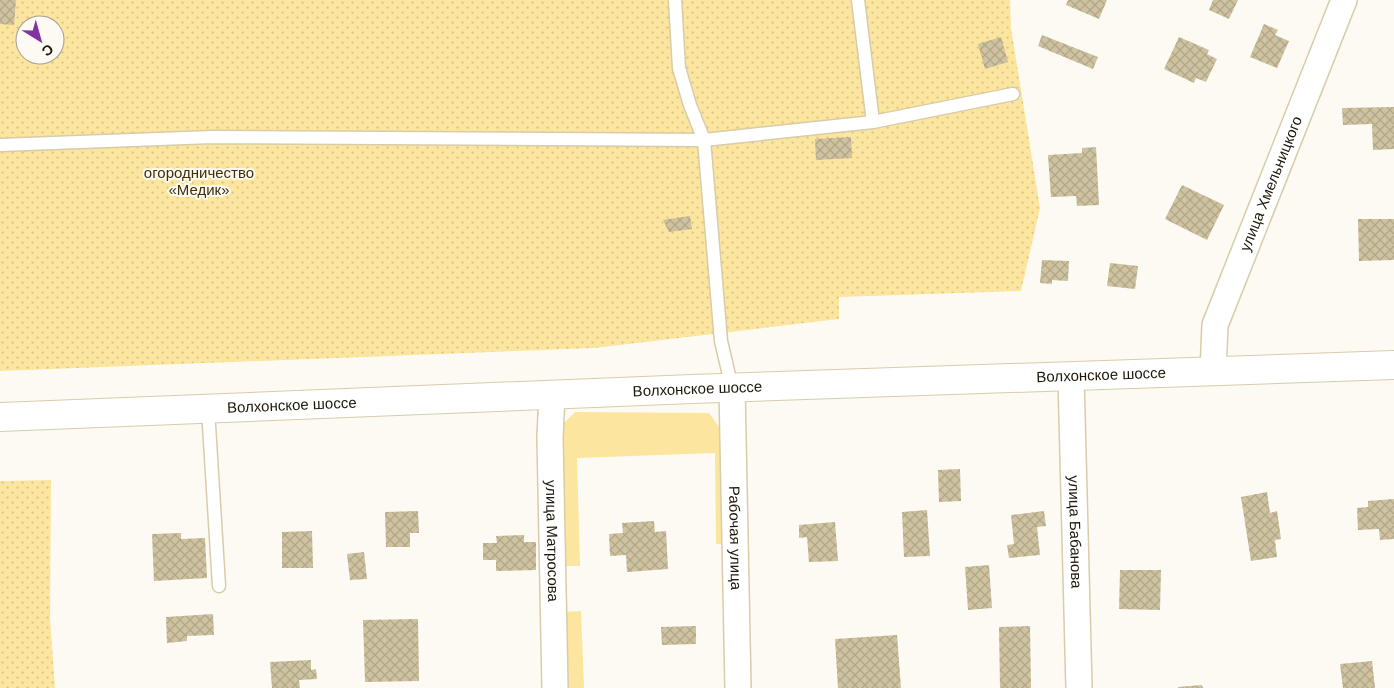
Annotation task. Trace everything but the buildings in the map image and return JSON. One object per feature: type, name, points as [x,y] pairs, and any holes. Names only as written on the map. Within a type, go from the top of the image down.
[{"type":"main road","name":"Волхонское шоссе","points":[[0,417],[732,388],[1394,365]]},
{"type":"street","name":"улица Хмельницкого","points":[[1213,372],[1215,325],[1344,0]]},
{"type":"street","name":"улица Бабанова","points":[[1071,377],[1079,688]]},
{"type":"street","name":"Рабочая улица","points":[[732,388],[738,688]]},
{"type":"street","name":"улица Матросова","points":[[552,395],[550,437],[555,688]]},
{"type":"lane","points":[[676,0],[679,68],[690,106],[704,140],[721,341],[732,388]]},
{"type":"lane","points":[[858,0],[873,122]]},
{"type":"lane","points":[[0,145],[212,137],[704,140],[873,122],[1013,94]]},
{"type":"lane","points":[[208,408],[219,586]]},
{"type":"green space","name":"огородничество «Медик»","points":[[0,0],[1010,0],[1011,28],[1040,208],[1021,291],[839,297],[839,319],[594,348],[0,371]]},
{"type":"green space","points":[[575,412],[709,413],[722,431],[726,544],[716,544],[715,453],[577,458],[580,566],[561,566],[561,451],[564,423]]},
{"type":"green space","points":[[51,480],[50,618],[55,688],[0,688],[0,481]]},
{"type":"green space","points":[[581,611],[584,688],[563,688],[561,612]]}]
